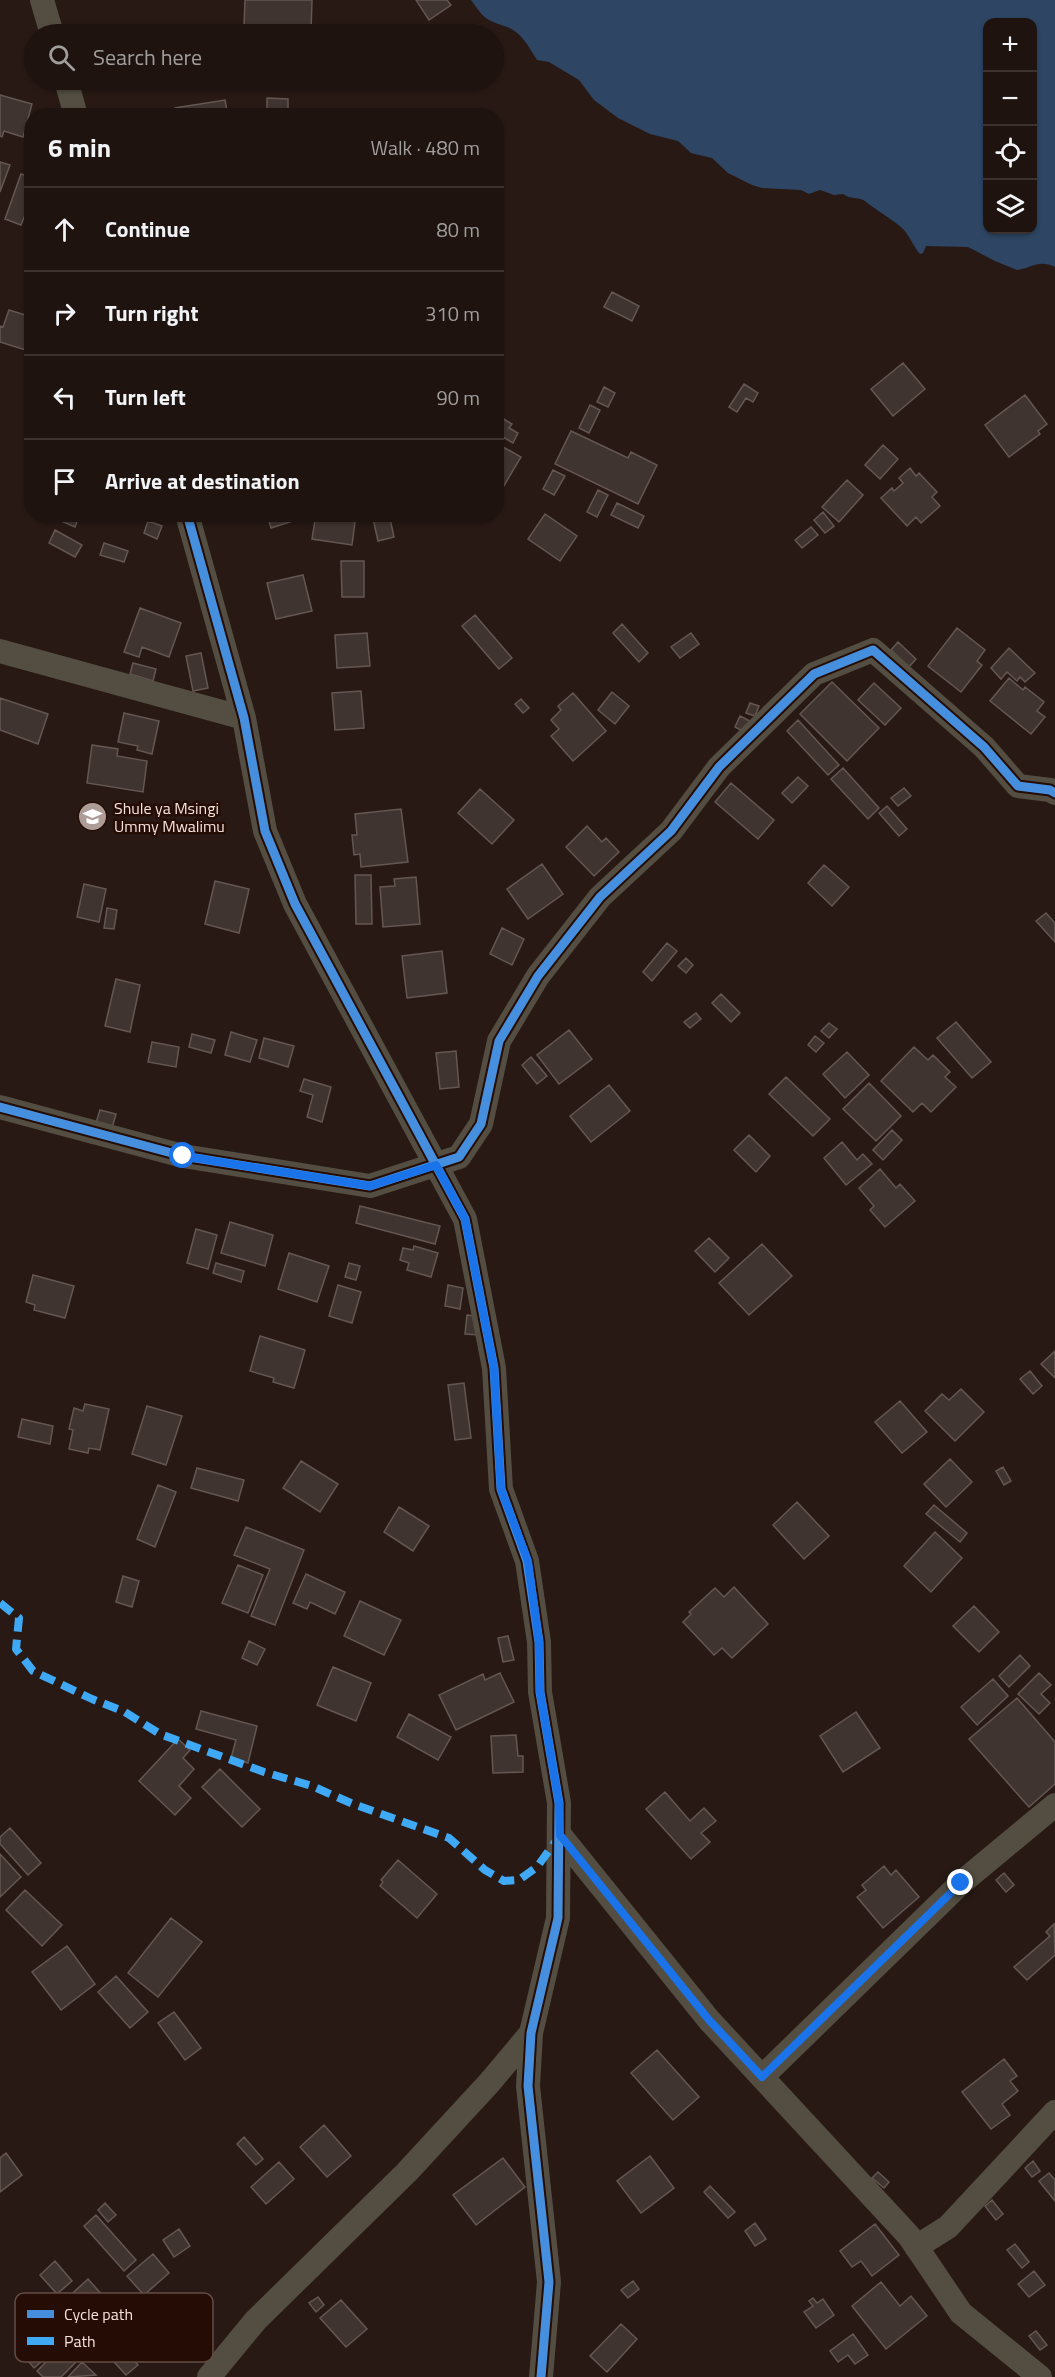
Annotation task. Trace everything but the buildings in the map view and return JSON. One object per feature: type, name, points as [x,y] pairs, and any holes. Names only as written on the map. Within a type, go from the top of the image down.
[{"type":"street","points":[[42,0],[49,24]]},
{"type":"street","points":[[69,90],[74,108]]},
{"type":"street","points":[[189,522],[244,718],[265,831],[295,904],[465,1219],[494,1368],[501,1489],[528,1561],[539,1642],[540,1692],[559,1803],[558,1918],[531,2033],[528,2086],[549,2282],[541,2377]]},
{"type":"street","points":[[0,1107],[183,1156],[370,1186],[459,1157],[482,1124],[499,1041],[538,976],[600,897],[671,831],[718,767],[814,674],[873,650],[984,747],[1018,786],[1050,790],[1055,793]]},
{"type":"street","points":[[0,651],[244,718]]},
{"type":"street","points":[[762,2077],[961,1883],[1055,1805]]},
{"type":"street","points":[[560,1835],[709,2020],[909,2236],[961,2313],[1040,2377]]},
{"type":"street","points":[[209,2377],[256,2320],[407,2172],[490,2082],[531,2033]]},
{"type":"street","points":[[916,2247],[948,2227],[1055,2112]]},
{"type":"water","points":[[471,0],[1055,0],[1055,267],[1040,264],[1017,270],[968,247],[926,246],[920,254],[904,230],[862,200],[820,190],[809,194],[801,190],[762,188],[752,185],[728,173],[712,158],[691,153],[678,141],[650,134],[618,118],[594,100],[579,80],[549,62],[537,60],[517,33],[504,24],[482,15]]},
{"type":"marked path","points":[[0,1603],[19,1618],[16,1649],[33,1671],[125,1712],[160,1734],[264,1772],[312,1786],[353,1804],[449,1838],[485,1870],[504,1881],[519,1880],[537,1867],[558,1838]]},
{"type":"cycle path","points":[[189,522],[244,718],[265,831],[295,904],[465,1219],[494,1368],[501,1489],[527,1561],[539,1642],[540,1692],[559,1803],[558,1918],[531,2033],[528,2086],[549,2282],[541,2377]]},
{"type":"cycle path","points":[[0,1107],[183,1156],[370,1186],[459,1157],[481,1124],[499,1041],[538,976],[600,897],[671,831],[719,767],[814,674],[873,650],[984,747],[1018,786],[1050,790],[1055,793]]},
{"type":"place","name":"Shule ya Msingi Ummy Mwalimu","points":[[93,817]]},
{"type":"route","points":[[183,1156],[370,1186],[436,1165],[465,1219],[494,1368],[501,1489],[528,1561],[539,1642],[540,1692],[559,1803],[560,1835],[709,2020],[762,2077],[961,1883]]}]
